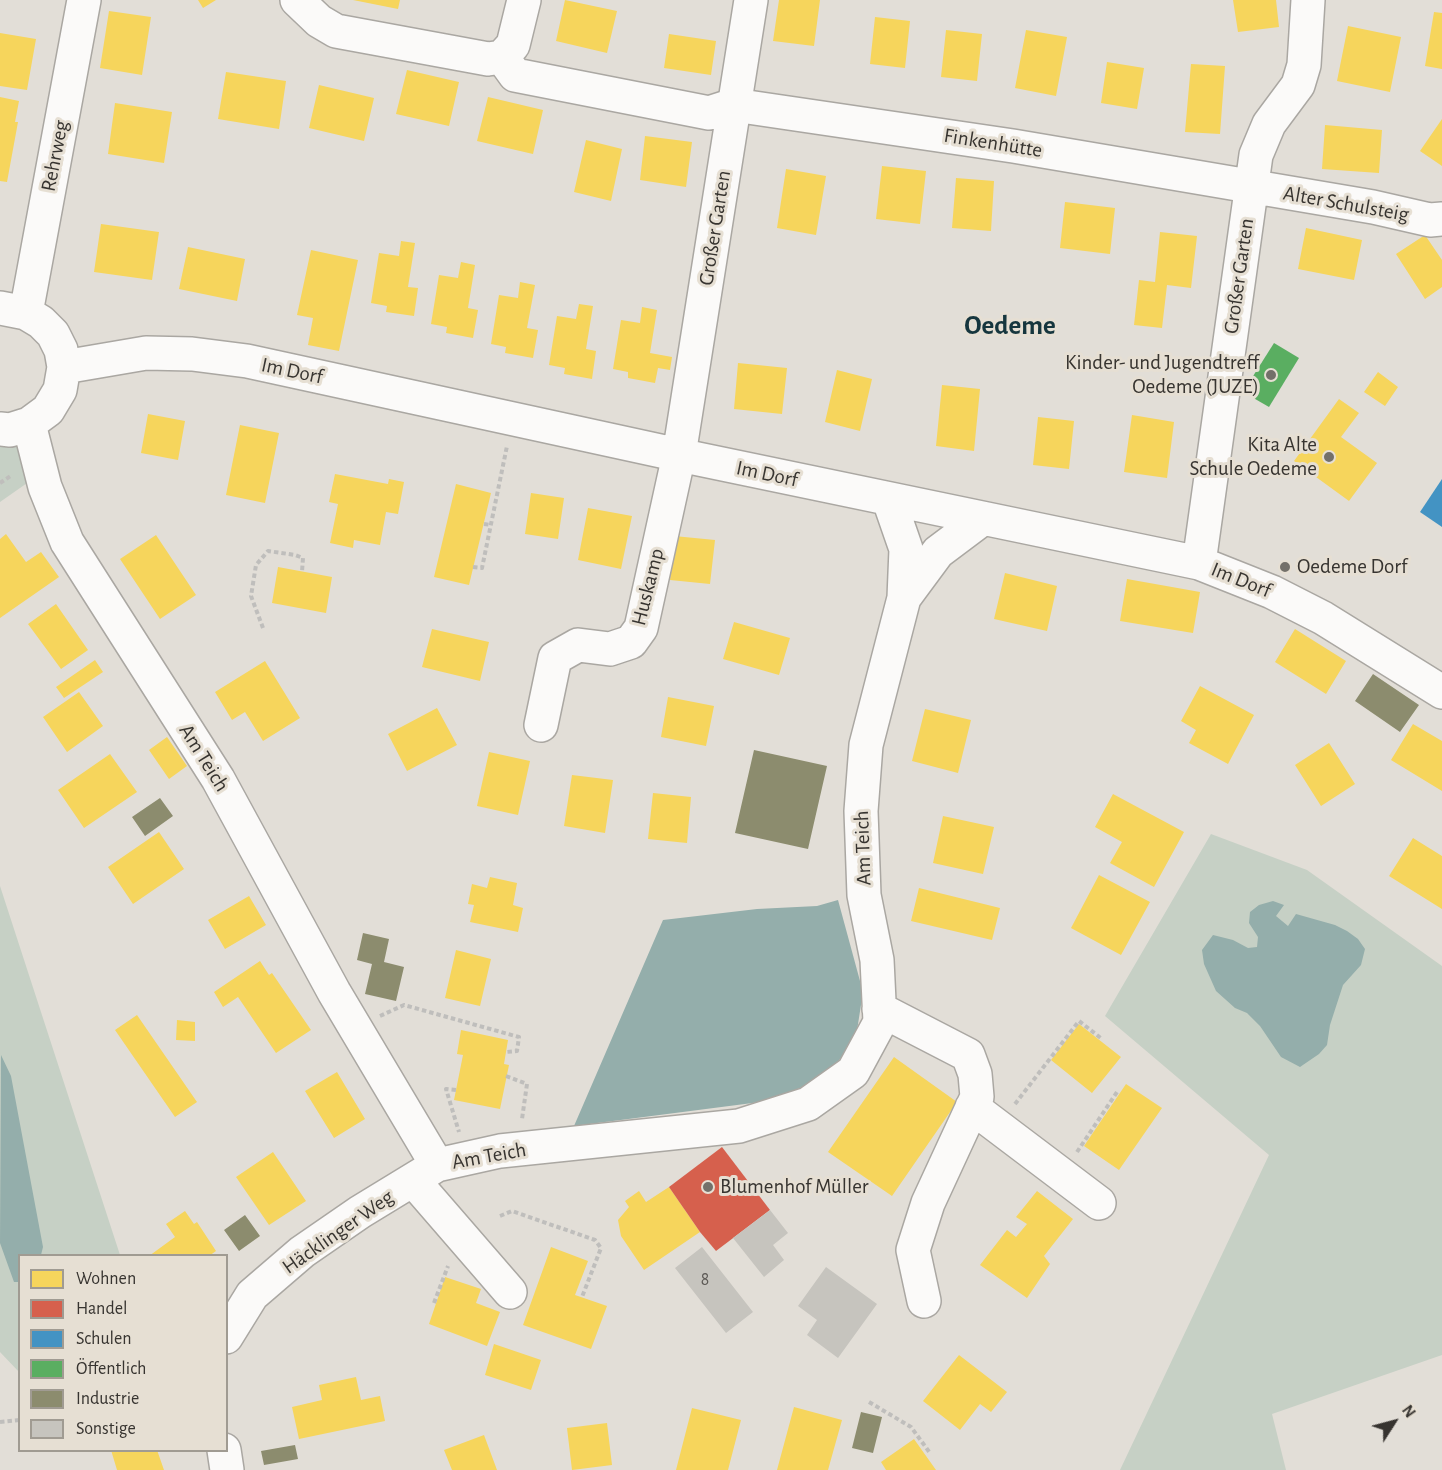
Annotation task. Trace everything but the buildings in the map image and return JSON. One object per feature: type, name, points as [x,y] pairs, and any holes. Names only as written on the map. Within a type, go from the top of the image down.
[{"type":"street","name":"Rehrweg","points":[[13,310],[84,0]]},
{"type":"street","points":[[297,0],[319,21],[336,31],[488,59],[502,57],[513,45],[524,0]]},
{"type":"street","name":"Großer Garten","points":[[678,455],[751,0]]},
{"type":"street","name":"Großer Garten","points":[[1199,563],[1256,155],[1269,124],[1298,85],[1304,65],[1308,0]]},
{"type":"street","points":[[502,57],[515,75],[709,113],[734,105]]},
{"type":"street","name":"Finkenhütte","points":[[734,105],[1013,146],[1251,187]]},
{"type":"street","name":"Alter Schulsteig","points":[[1251,187],[1372,207],[1430,220],[1442,219]]},
{"type":"street","points":[[13,310],[41,322],[53,334],[61,350],[64,367],[60,390],[48,410],[15,426]]},
{"type":"street","name":"Im Dorf","points":[[64,367],[146,353],[192,354],[247,361],[889,500],[1199,563],[1272,592],[1323,618],[1442,692]]},
{"type":"street","name":"Am Teich","points":[[15,426],[45,487],[66,542],[218,779],[334,992],[439,1168],[519,1150],[739,1126],[808,1104],[854,1072],[880,1022],[878,960],[864,895],[861,811],[866,745],[904,598],[906,549],[889,500]]},
{"type":"street","name":"Huskamp","points":[[541,725],[555,658],[578,645],[610,649],[631,642],[641,628],[678,455]]},
{"type":"street","name":"Am Teich","points":[[904,598],[938,552],[982,519]]},
{"type":"street","points":[[879,1009],[968,1055],[975,1074],[976,1097],[928,1203],[914,1250],[924,1301]]},
{"type":"street","points":[[972,1107],[1099,1203]]},
{"type":"street","points":[[439,1168],[510,1292]]},
{"type":"street","name":"Häcklinger Weg","points":[[228,1334],[252,1295],[302,1252],[360,1212],[439,1168]]},
{"type":"street","points":[[224,1452],[227,1470]]},
{"type":"path","points":[[473,567],[482,568],[513,419]]},
{"type":"path","points":[[484,524],[491,525]]},
{"type":"path","points":[[263,628],[251,596],[256,565],[268,551],[296,555],[303,558],[302,572]]},
{"type":"path","points":[[355,1028],[404,1005],[519,1037],[517,1051],[506,1052]]},
{"type":"path","points":[[998,1126],[1079,1021],[1102,1039]]},
{"type":"path","points":[[506,1076],[527,1084],[519,1150]]},
{"type":"path","points":[[439,1168],[446,1089],[456,1090]]},
{"type":"path","points":[[1062,1175],[1118,1092]]},
{"type":"path","points":[[500,1216],[512,1211],[595,1240],[601,1248],[582,1297]]},
{"type":"path","points":[[434,1303],[450,1263]]},
{"type":"path","points":[[869,1402],[911,1427],[930,1453]]},
{"type":"path","points":[[0,1422],[18,1420]]},
{"type":"shaded area","points":[[0,436],[17,438],[30,481],[0,502]]},
{"type":"shaded area","points":[[1211,834],[1307,870],[1442,966],[1442,1355],[1272,1414],[1286,1470],[1120,1470],[1269,1155],[1105,1016]]},
{"type":"shaded area","points":[[0,886],[120,1254],[18,1254],[18,1371],[0,1352]]},
{"type":"water","points":[[838,900],[863,992],[856,1037],[827,1077],[768,1101],[574,1126],[663,920],[757,909],[817,906]]},
{"type":"water","points":[[1273,901],[1284,905],[1276,916],[1288,926],[1296,914],[1335,925],[1358,939],[1365,949],[1361,965],[1343,985],[1330,1025],[1327,1045],[1319,1054],[1300,1067],[1281,1057],[1260,1026],[1247,1013],[1235,1008],[1216,991],[1204,964],[1202,950],[1213,935],[1233,940],[1248,948],[1257,947],[1258,937],[1249,923],[1250,912],[1259,905]]},
{"type":"water","points":[[1,1055],[11,1076],[43,1247],[41,1254],[18,1254],[18,1282],[14,1282],[0,1243]]},
{"type":"place","name":"Kinder- und Jugendtreff Oedeme (JUZE)","points":[[1271,375]]},
{"type":"place","name":"Kita Alte Schule Oedeme","points":[[1329,457]]},
{"type":"place","name":"Oedeme Dorf","points":[[1285,567]]},
{"type":"place","name":"Blumenhof Müller","points":[[708,1187]]},
{"type":"district","name":"Oedeme","points":[[1010,326]]}]
